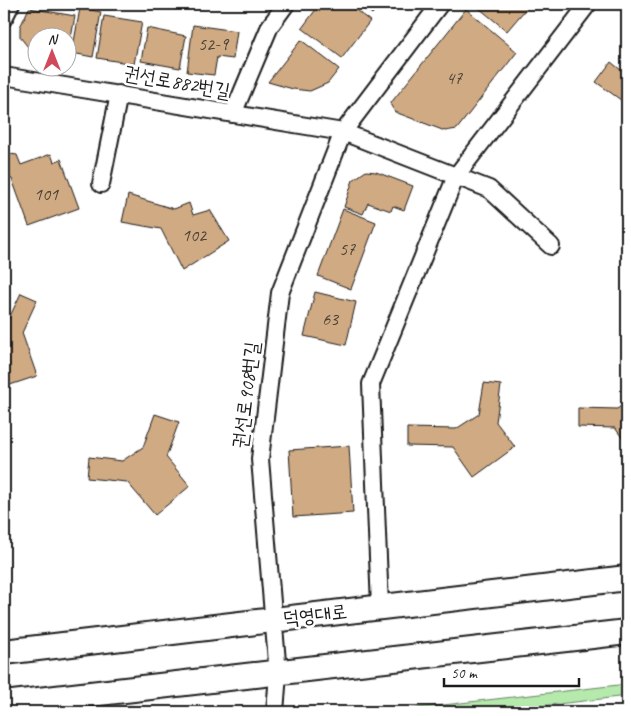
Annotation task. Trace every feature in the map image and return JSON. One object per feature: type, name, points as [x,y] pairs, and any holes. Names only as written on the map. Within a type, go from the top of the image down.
[{"type":"main road","name":"덕영대로","points":[[4,652],[627,578]]},
{"type":"main road","points":[[4,704],[278,674],[627,632]]},
{"type":"street","points":[[4,18],[11,4]]},
{"type":"street","points":[[234,114],[270,26],[286,4]]},
{"type":"street","name":"권선로908번길","points":[[275,712],[278,674],[260,459],[280,293],[343,132],[440,4]]},
{"type":"street","points":[[380,607],[371,384],[456,176],[588,4]]},
{"type":"street","name":"권선로882번길","points":[[4,76],[343,132]]},
{"type":"street","points":[[101,184],[119,94]]},
{"type":"street","points":[[343,132],[489,189],[551,246]]},
{"type":"green space","points":[[627,684],[627,696],[489,712],[382,712]]},
{"type":"building","points":[[320,4],[348,4],[370,21],[342,58],[302,28]]},
{"type":"building","points":[[360,4],[381,4],[372,14]]},
{"type":"building","points":[[474,4],[530,4],[507,31]]},
{"type":"building","points":[[29,8],[75,16],[73,28],[28,28],[28,47],[20,37],[20,27]]},
{"type":"building","points":[[80,8],[101,12],[93,57],[78,54],[78,28],[76,28]]},
{"type":"building","points":[[466,9],[517,52],[457,129],[445,131],[395,112],[390,104]]},
{"type":"building","points":[[104,16],[142,22],[134,64],[97,58]]},
{"type":"building","points":[[193,25],[237,31],[233,59],[217,57],[214,75],[187,72]]},
{"type":"building","points":[[147,28],[186,36],[180,68],[141,61]]},
{"type":"building","points":[[301,40],[339,69],[328,83],[310,91],[293,89],[268,82]]},
{"type":"building","points":[[611,62],[627,75],[627,142],[625,103],[596,82]]},
{"type":"building","points":[[4,153],[17,155],[21,165],[51,154],[54,162],[61,159],[79,208],[29,226],[12,179],[4,177]]},
{"type":"building","points":[[366,171],[376,172],[413,186],[404,210],[393,206],[391,211],[368,203],[363,214],[344,207],[353,180]]},
{"type":"building","points":[[128,195],[174,209],[189,203],[193,215],[210,210],[229,241],[182,271],[161,229],[122,222]]},
{"type":"building","points":[[343,209],[376,222],[351,289],[318,276]]},
{"type":"building","points":[[315,292],[356,302],[346,345],[304,336]]},
{"type":"building","points":[[21,293],[37,300],[22,333],[37,376],[4,387],[4,329]]},
{"type":"building","points":[[484,383],[501,385],[496,422],[515,447],[474,477],[453,447],[407,446],[407,428],[456,429],[479,414]]},
{"type":"building","points":[[627,402],[627,444],[615,428],[578,427],[578,408],[617,409]]},
{"type":"building","points":[[155,414],[179,422],[166,457],[190,486],[155,515],[127,482],[87,478],[89,457],[122,461],[143,447]]},
{"type":"building","points":[[349,446],[353,513],[293,517],[289,450]]}]
